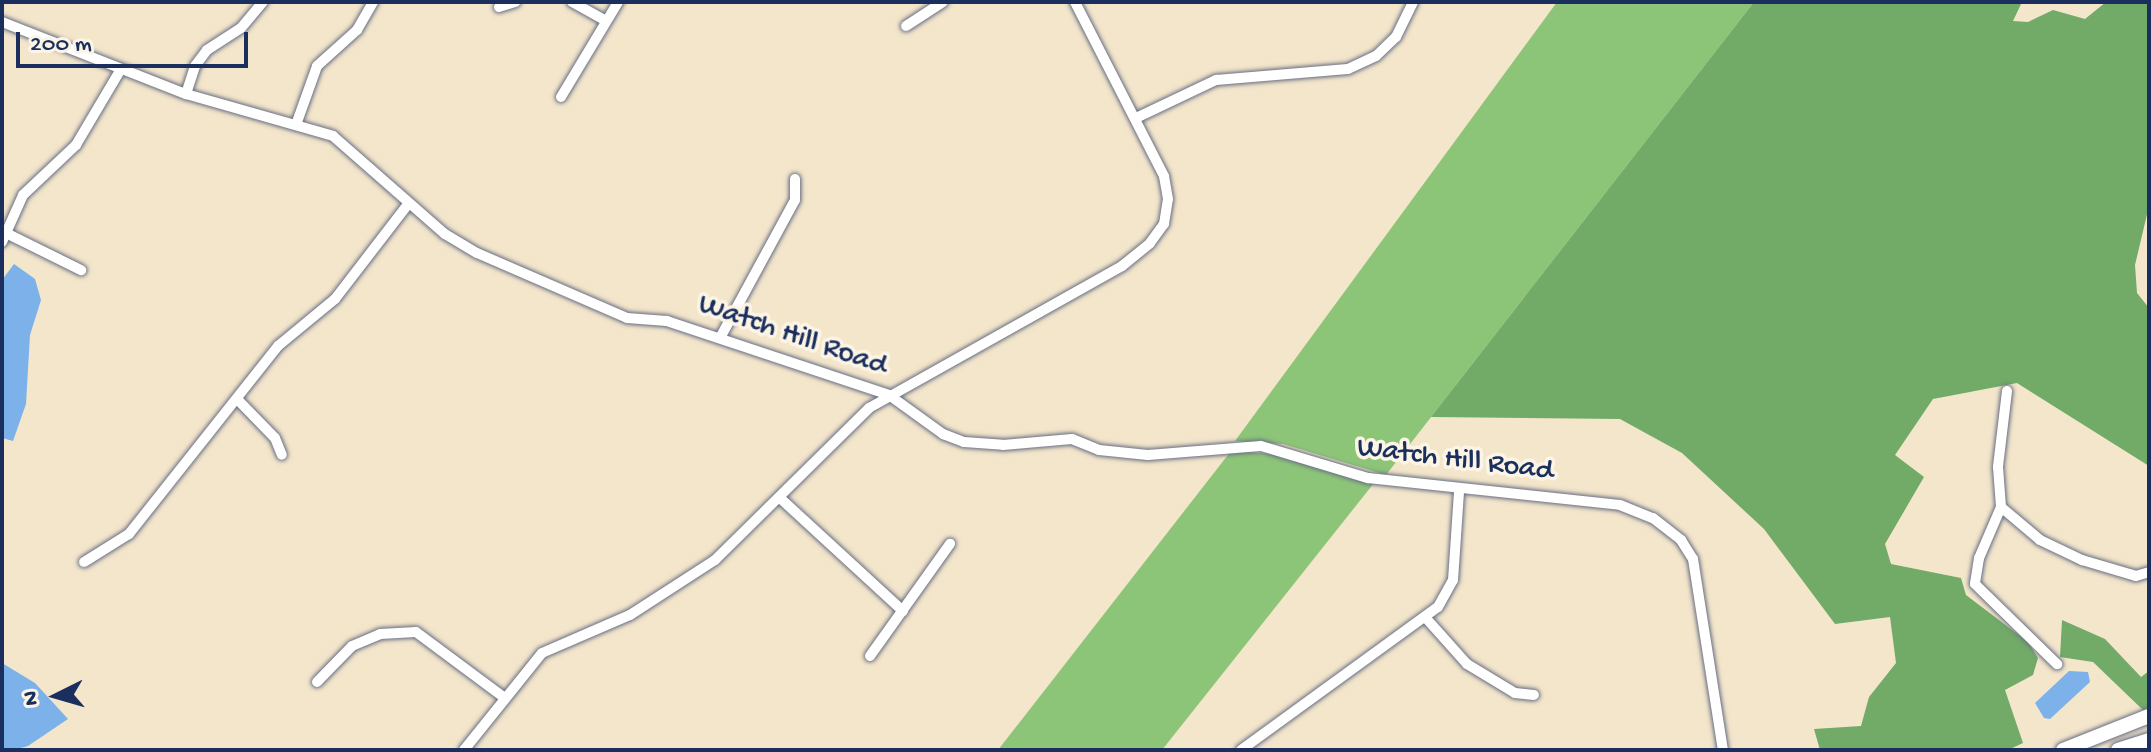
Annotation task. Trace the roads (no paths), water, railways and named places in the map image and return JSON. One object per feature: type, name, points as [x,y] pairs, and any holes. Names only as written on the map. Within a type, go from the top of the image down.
[{"type":"highway","points":[[2063,750],[2149,716]]},
{"type":"highway","points":[[2063,750],[2149,723]]},
{"type":"highway","points":[[2118,750],[2149,740]]},
{"type":"street","points":[[186,94],[195,66],[207,50],[241,28],[263,2]]},
{"type":"street","points":[[297,122],[317,66],[357,30],[373,2]]},
{"type":"street","points":[[499,7],[515,2]]},
{"type":"street","points":[[572,2],[604,20]]},
{"type":"street","points":[[561,97],[604,20],[618,2]]},
{"type":"street","points":[[906,26],[943,2]]},
{"type":"street","points":[[464,750],[542,653],[662,597],[715,560],[780,498],[821,452],[889,395],[1122,266],[1150,243],[1164,224],[1168,199],[1164,176],[1075,2]]},
{"type":"street","points":[[1136,118],[1216,80],[1348,69],[1376,56],[1396,37],[1413,2]]},
{"type":"street","name":"Watch Hill Road","points":[[2,22],[118,72],[186,94],[297,122],[348,145],[409,203],[477,253],[596,307],[720,338],[889,395],[943,434],[964,442],[1003,445],[1072,439],[1099,450],[1148,455],[1261,446],[1355,475],[1459,491],[1620,505],[1653,518],[1681,540],[1700,583],[1713,711],[1723,750]]},
{"type":"street","points":[[81,270],[4,237],[23,195],[76,145],[118,72]]},
{"type":"street","points":[[720,338],[795,200],[795,179]]},
{"type":"street","points":[[84,562],[129,534],[278,346],[355,276],[409,203]]},
{"type":"street","points":[[2007,391],[1998,467],[2001,507],[1979,558],[1976,587],[2043,645],[2057,664]]},
{"type":"street","points":[[238,400],[275,438],[282,455]]},
{"type":"street","points":[[1241,750],[1425,617],[1453,580],[1459,491]]},
{"type":"street","points":[[780,498],[903,611]]},
{"type":"street","points":[[2001,507],[2040,540],[2082,560],[2136,576],[2149,572]]},
{"type":"street","points":[[870,656],[950,544]]},
{"type":"street","points":[[1425,617],[1467,664],[1515,693],[1534,695]]},
{"type":"street","points":[[317,682],[352,646],[380,634],[416,632],[505,698]]},
{"type":"water","points":[[14,264],[35,279],[41,300],[30,335],[26,404],[13,441],[2,438],[2,280]]},
{"type":"water","points":[[2,663],[35,683],[68,719],[28,746],[13,750],[2,748]]},
{"type":"water","points":[[2069,671],[2088,672],[2090,682],[2050,719],[2044,718],[2035,703]]}]
